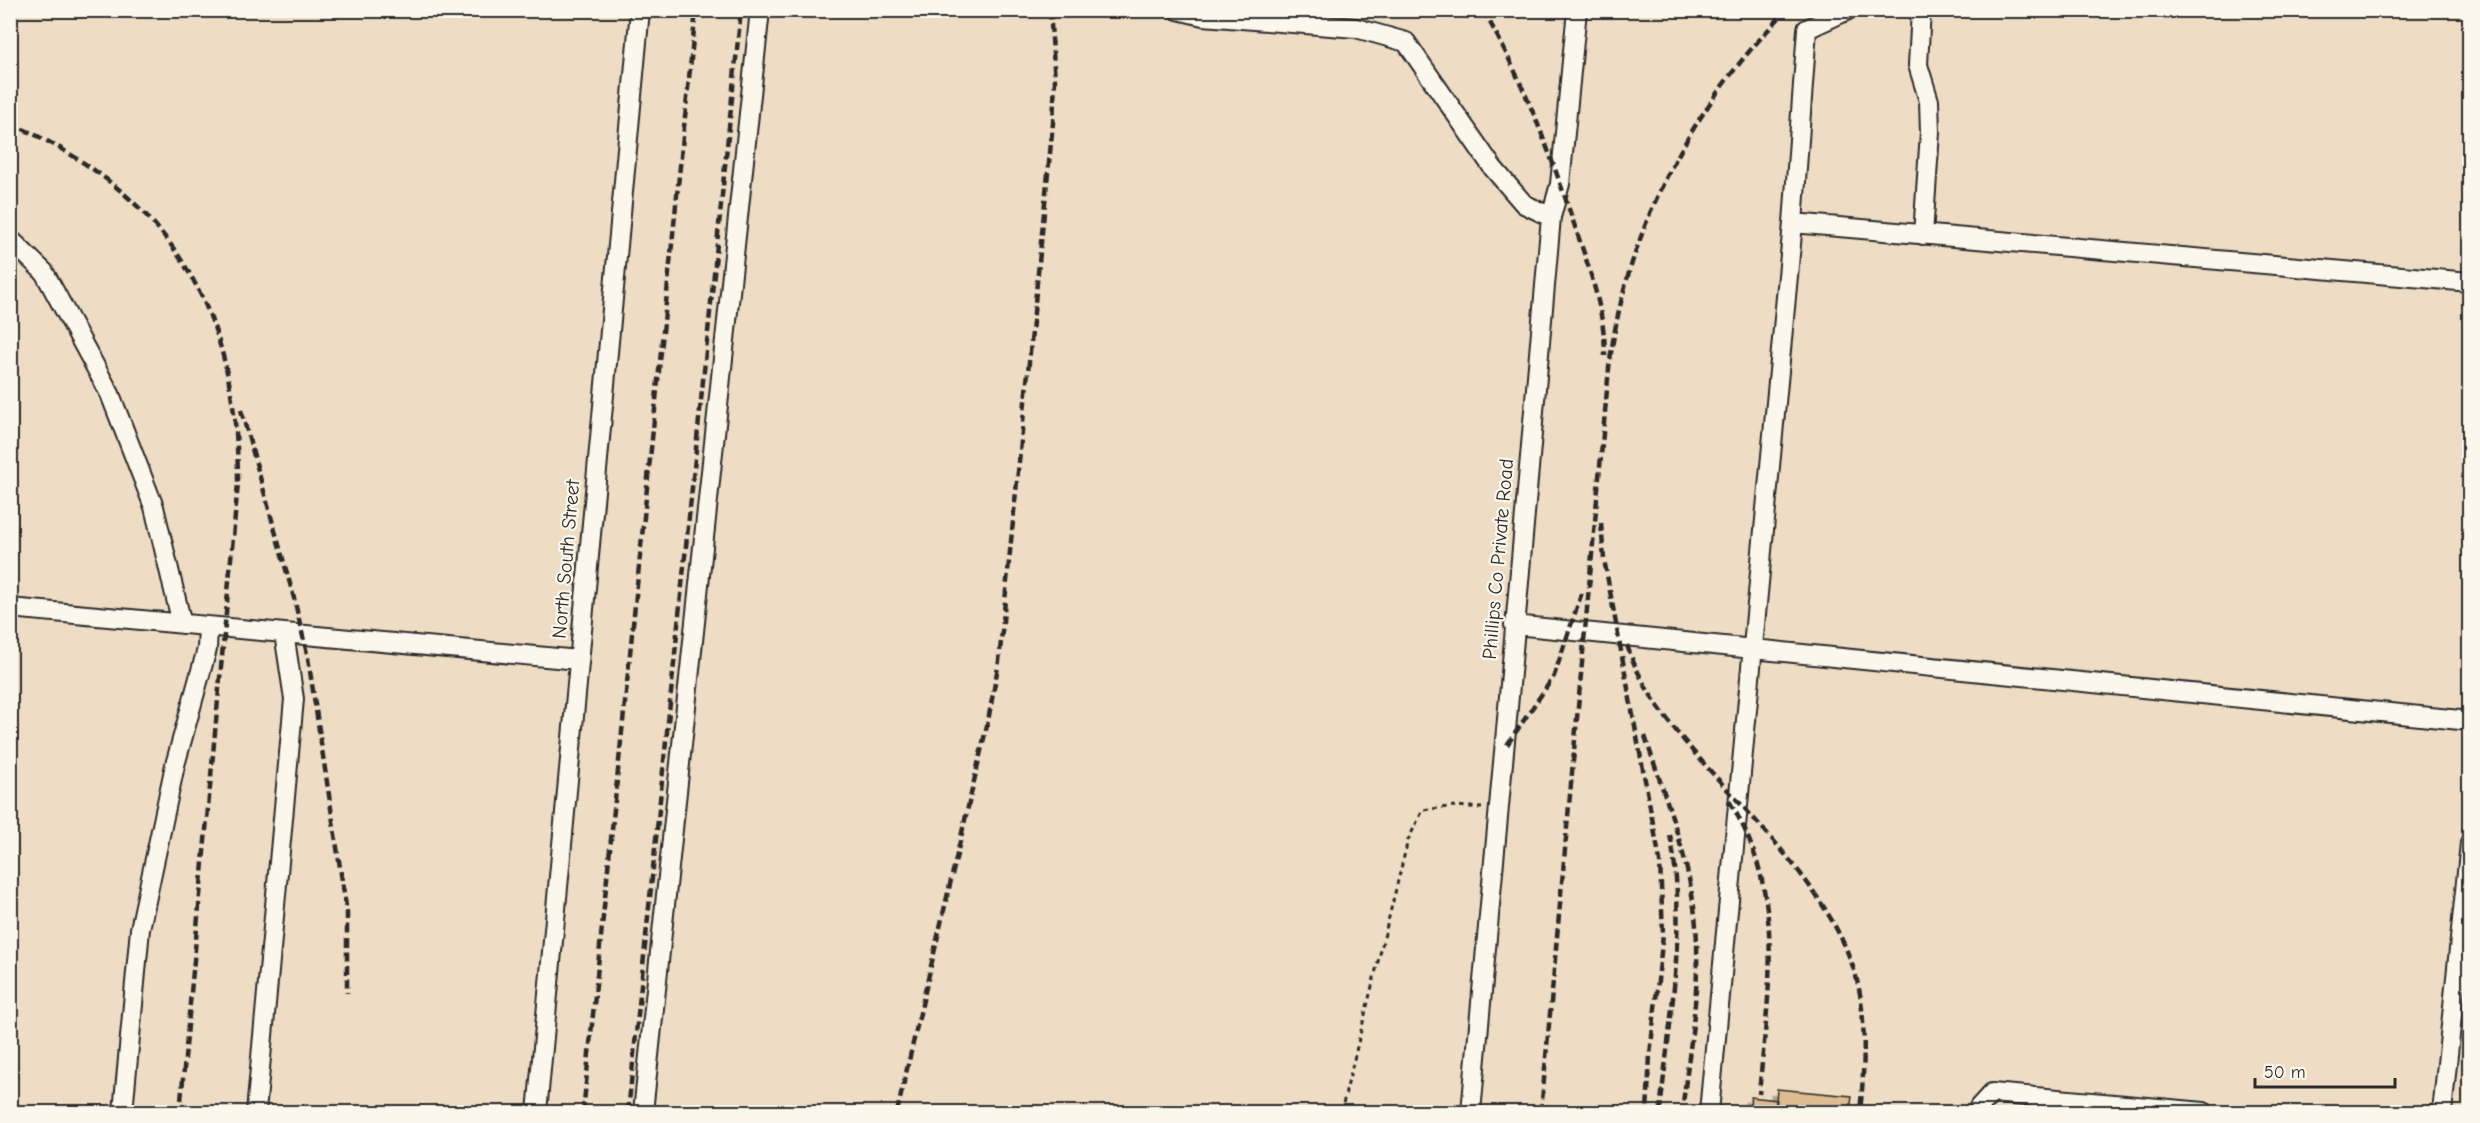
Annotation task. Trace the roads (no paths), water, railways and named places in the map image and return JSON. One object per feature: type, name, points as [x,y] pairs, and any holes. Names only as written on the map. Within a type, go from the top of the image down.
[{"type":"lane","name":"North South Street","points":[[537,1113],[640,10]]},
{"type":"lane","points":[[643,1113],[760,10]]},
{"type":"lane","points":[[1178,10],[1203,16],[1356,28],[1406,42],[1493,168],[1524,204],[1551,217]]},
{"type":"lane","name":"Phillips Co Private Road","points":[[1472,1113],[1551,217],[1560,184],[1577,10]]},
{"type":"lane","points":[[1709,1113],[1793,223],[1807,29],[1848,10]]},
{"type":"lane","points":[[1921,10],[1918,65],[1929,101],[1930,132],[1923,235]]},
{"type":"lane","points":[[1793,223],[2469,282]]},
{"type":"lane","points":[[10,239],[44,272],[110,394],[154,507],[182,624]]},
{"type":"lane","points":[[10,608],[579,660]]},
{"type":"lane","points":[[1514,625],[1753,651],[2469,721]]},
{"type":"lane","points":[[123,1113],[140,928],[175,765],[207,649],[208,626]]},
{"type":"lane","points":[[256,1113],[294,699],[284,633]]},
{"type":"lane","points":[[2442,1113],[2469,843]]},
{"type":"lane","points":[[1979,1113],[1979,1107],[1992,1093],[2204,1113]]},
{"type":"railway","points":[[583,1112],[696,10]]},
{"type":"railway","points":[[628,1112],[741,10]]},
{"type":"railway","points":[[897,1112],[988,721],[999,661],[1053,123],[1055,81],[1050,10]]},
{"type":"railway","points":[[1483,10],[1522,86],[1563,191],[1599,303],[1605,356]]},
{"type":"railway","points":[[1541,1112],[1609,368],[1618,317],[1630,268],[1647,220],[1668,174],[1693,130],[1721,88],[1752,48],[1787,10]]},
{"type":"railway","points":[[10,123],[66,152],[114,185],[153,222],[184,265],[208,312],[225,364],[235,421],[238,483],[180,1112]]},
{"type":"railway","points":[[241,410],[294,598],[308,658],[347,913],[347,993]]},
{"type":"railway","points":[[1601,523],[1604,559],[1660,861],[1663,934],[1650,1055],[1647,1112]]},
{"type":"railway","points":[[1507,745],[1554,676],[1582,592]]},
{"type":"railway","points":[[1627,645],[1641,678],[1671,724],[1776,843],[1819,900],[1837,930],[1851,962],[1862,1008],[1864,1053],[1860,1112]]},
{"type":"railway","points":[[1645,736],[1683,854],[1696,926],[1696,996],[1682,1112]]},
{"type":"railway","points":[[1729,801],[1748,836],[1760,872],[1767,908],[1770,944],[1769,980],[1759,1094]]},
{"type":"railway","points":[[1660,1112],[1672,1009],[1677,938],[1675,869],[1670,835]]}]
